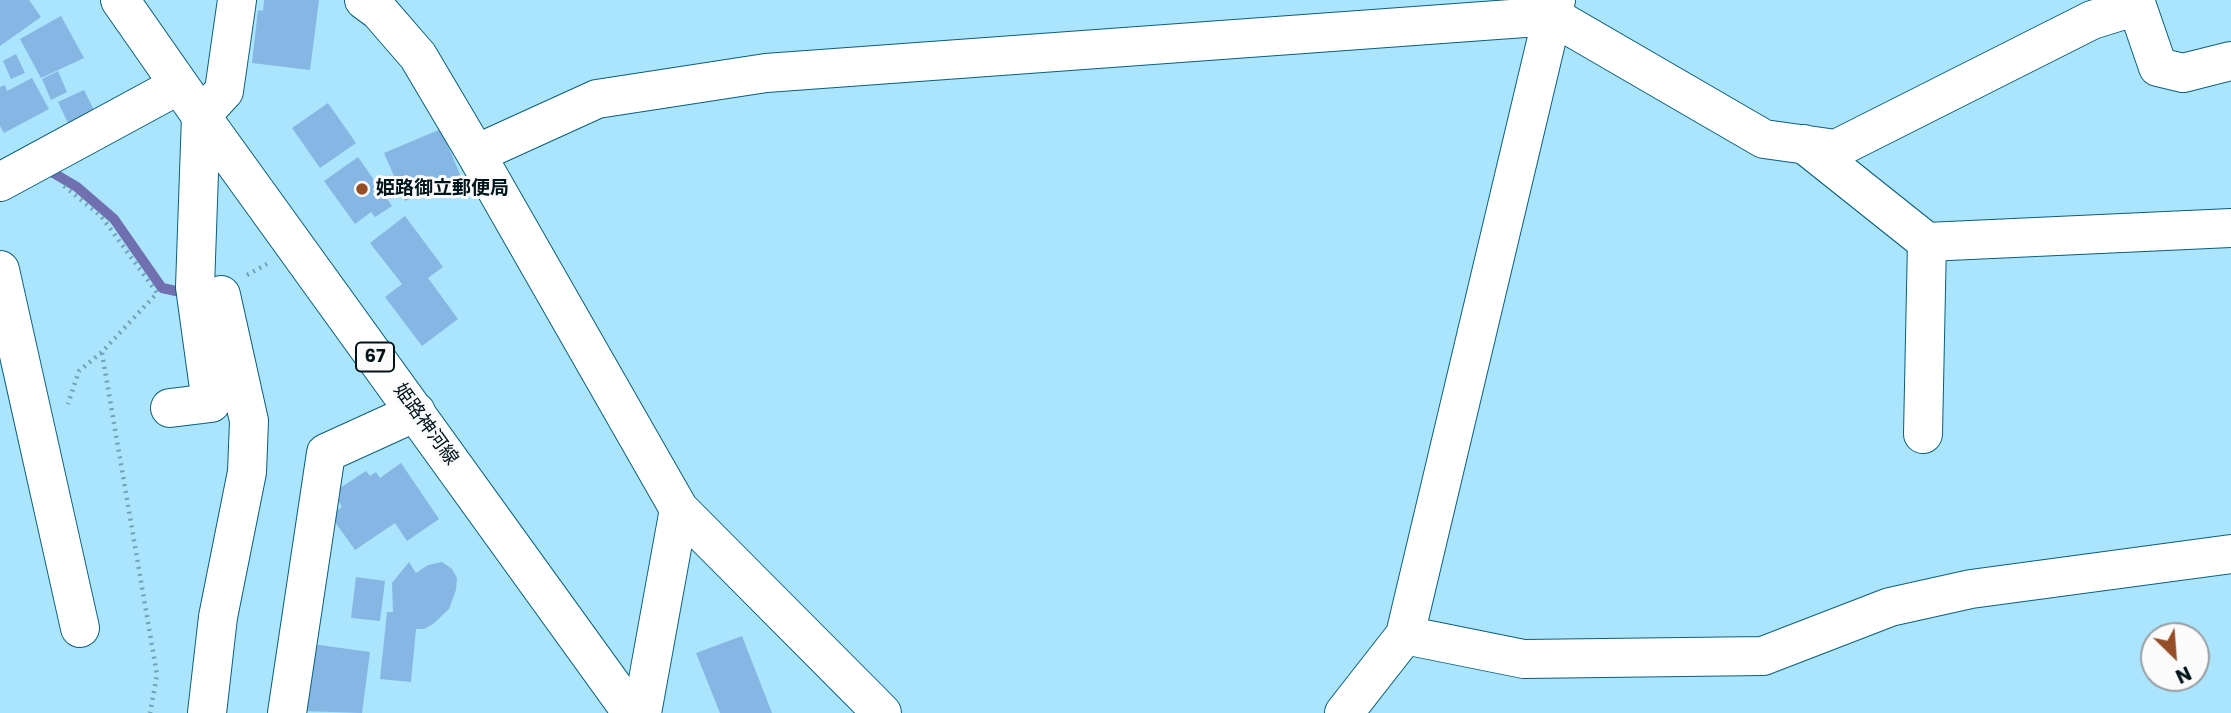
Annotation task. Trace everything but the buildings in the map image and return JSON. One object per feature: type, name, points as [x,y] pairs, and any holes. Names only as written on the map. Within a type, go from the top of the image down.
[{"type":"street","name":"姫路神河線","points":[[120,0],[632,713]]},
{"type":"street","points":[[170,408],[211,403],[195,287],[201,116],[224,92],[237,0]]},
{"type":"street","points":[[364,0],[379,11],[418,56],[679,509],[882,713]]},
{"type":"street","points":[[476,153],[597,99],[766,74],[1338,15],[1554,8],[1764,139],[1836,149],[2092,20],[2136,3],[2158,67],[2183,73],[2231,61]]},
{"type":"street","points":[[1345,713],[1405,635],[1554,8]]},
{"type":"street","points":[[15,174],[179,85]]},
{"type":"street","points":[[1804,144],[1927,242],[2231,228]]},
{"type":"street","points":[[1923,434],[1927,242]]},
{"type":"street","points":[[0,270],[80,628]]},
{"type":"street","points":[[207,713],[218,617],[247,471],[250,421],[221,295]]},
{"type":"street","points":[[287,713],[326,453],[416,412]]},
{"type":"street","points":[[642,713],[679,509]]},
{"type":"street","points":[[1405,635],[1524,659],[1763,656],[1889,607],[1971,589],[2231,554]]},
{"type":"path","points":[[15,174],[72,191],[101,216],[157,293],[102,352],[157,675],[150,713]]},
{"type":"waterway","points":[[45,168],[77,187],[114,219],[162,288],[176,291]]},
{"type":"place","name":"姫路御立郵便局","points":[[362,189]]}]
